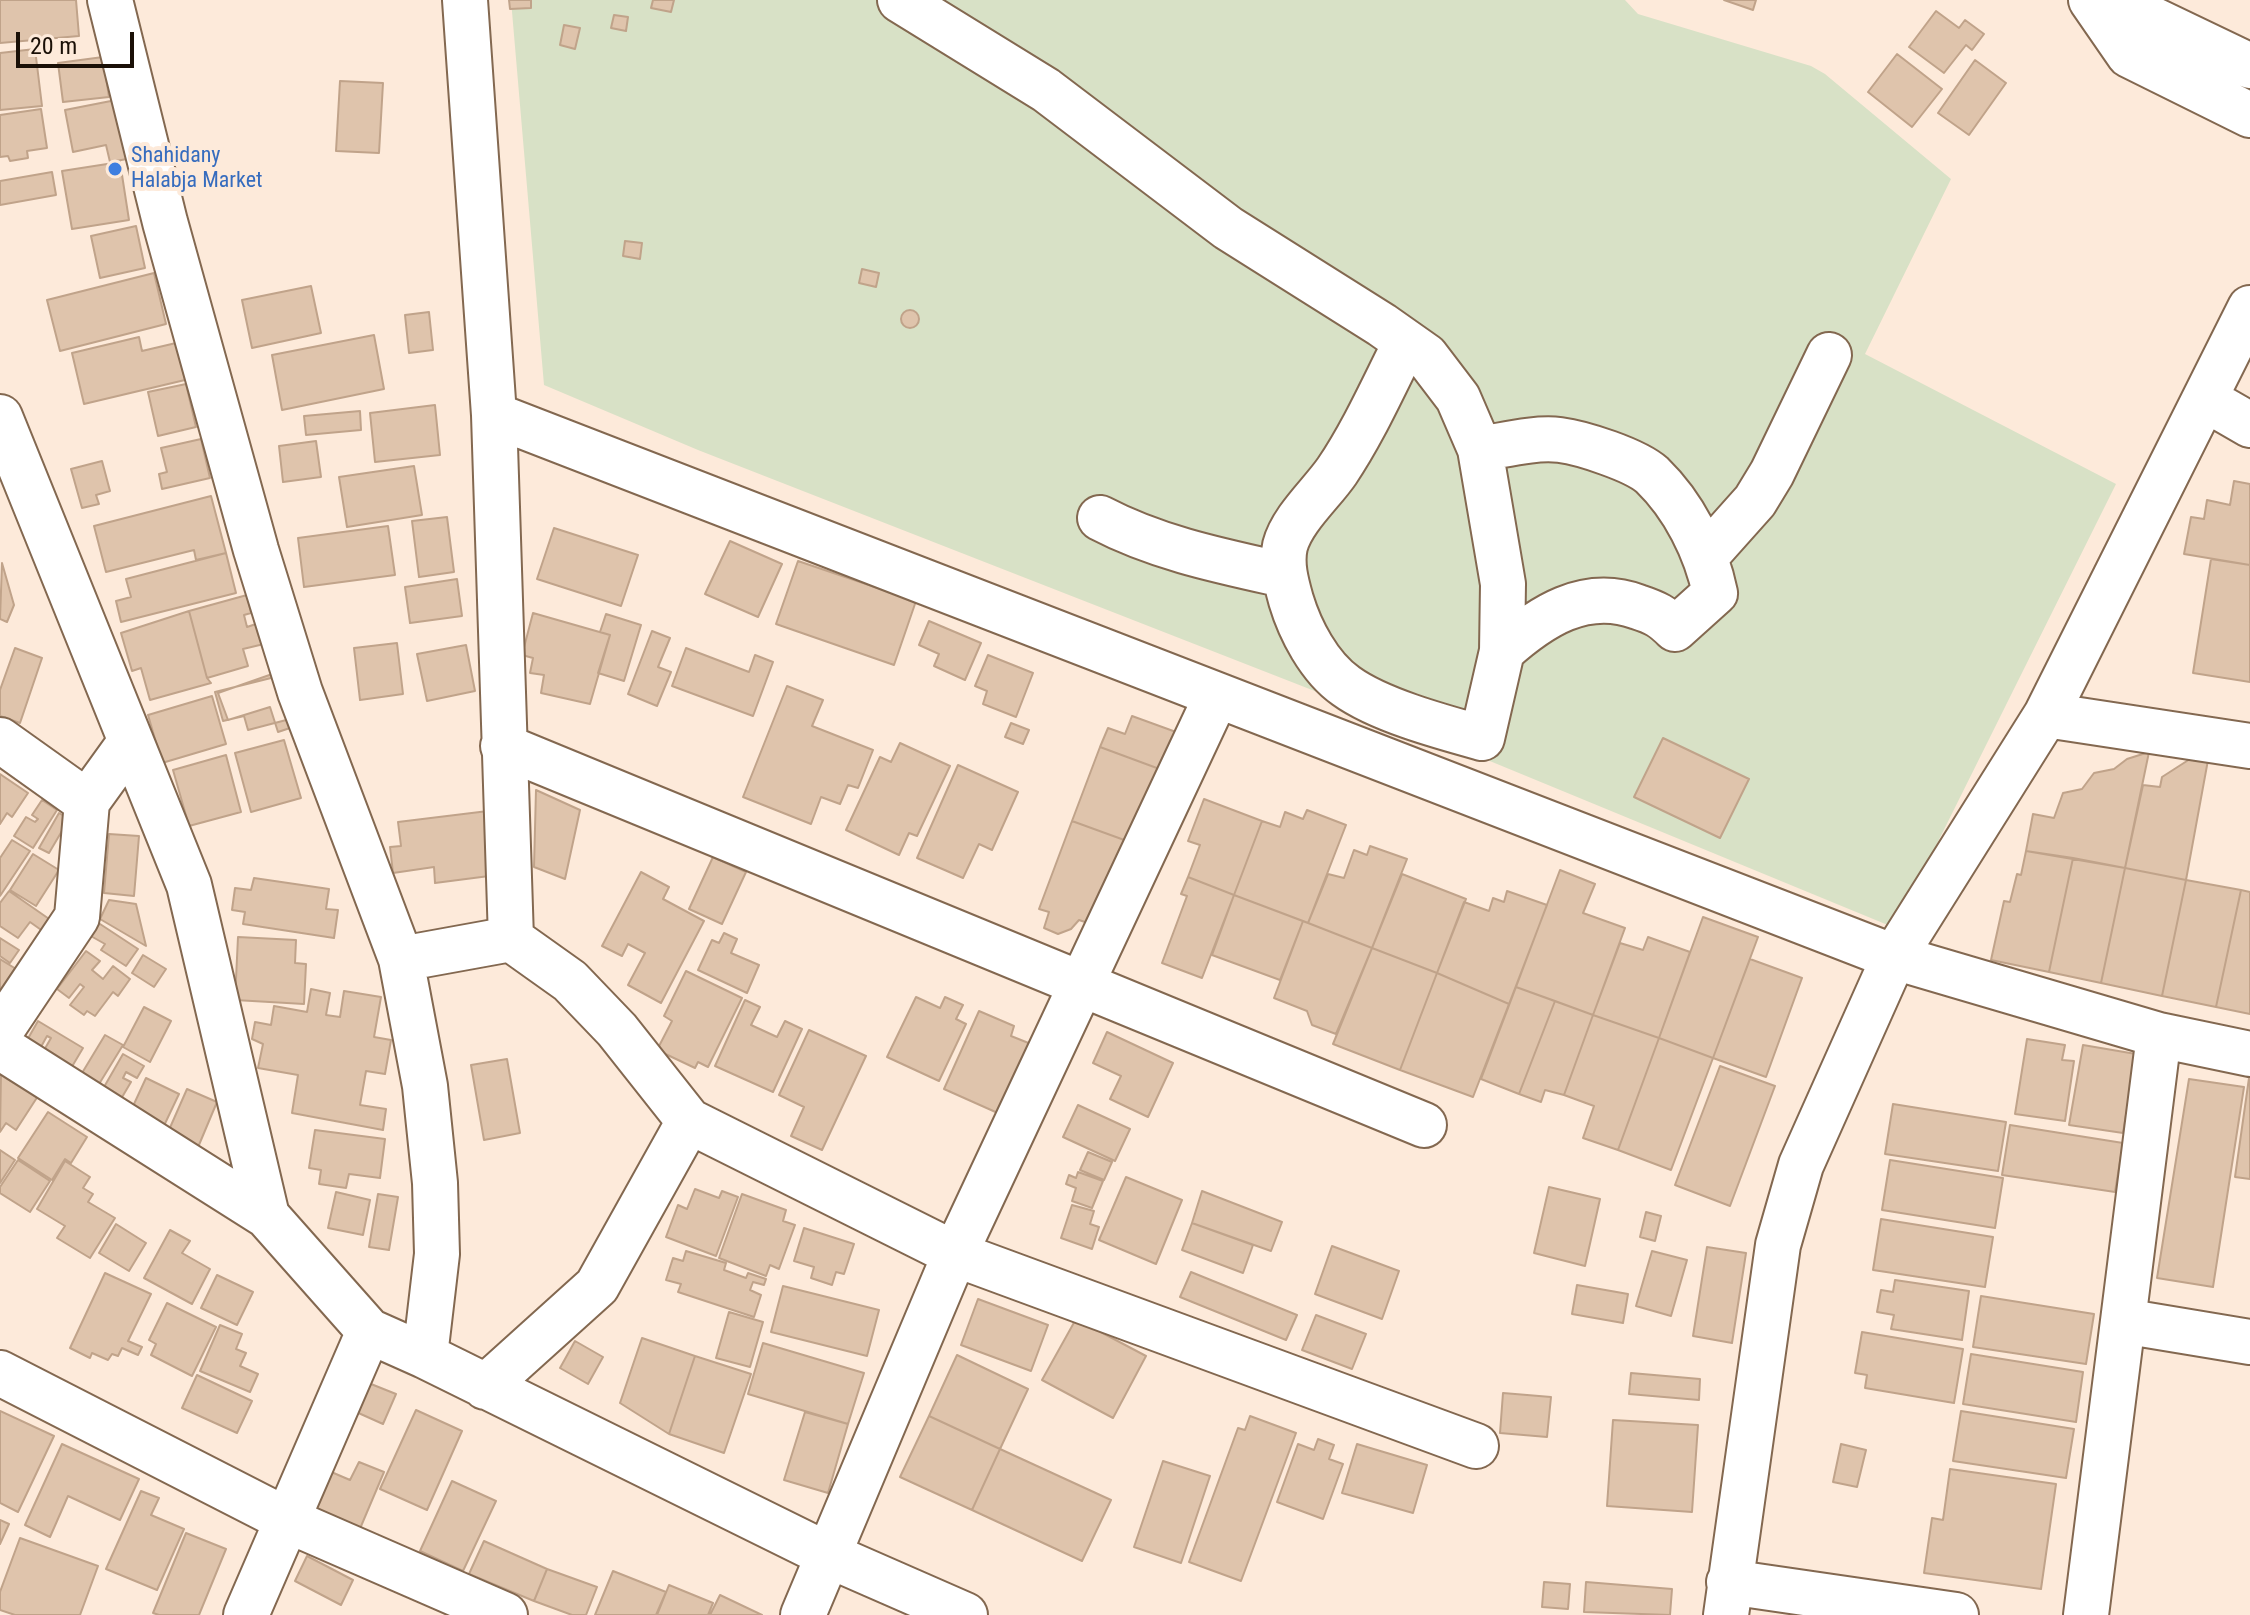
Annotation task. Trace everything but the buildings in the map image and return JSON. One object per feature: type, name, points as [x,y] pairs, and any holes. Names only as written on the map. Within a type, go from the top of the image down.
[{"type":"street","points":[[110,0],[165,222],[256,550],[300,692],[401,959],[425,1086],[435,1183],[437,1254],[425,1356]]},
{"type":"street","points":[[465,0],[494,415],[511,939]]},
{"type":"street","points":[[900,0],[1046,90],[1228,228],[1406,342],[1426,356],[1458,398],[1480,449],[1503,584],[1502,651],[1482,738],[1441,727],[1383,705],[1345,685],[1318,657],[1296,617],[1284,575],[1285,545],[1305,511],[1337,471],[1406,342]]},
{"type":"street","points":[[2091,0],[2129,55],[2250,115]]},
{"type":"street","points":[[2121,0],[2174,30],[2250,66]]},
{"type":"street","points":[[2153,67],[2174,30]]},
{"type":"street","points":[[1956,1615],[1728,1598],[1778,1245],[1801,1165],[1894,957],[2046,715],[2250,308]]},
{"type":"street","points":[[1705,557],[1755,501],[1772,473],[1829,355]]},
{"type":"street","points":[[2205,399],[2250,425]]},
{"type":"street","points":[[494,415],[1894,957],[2159,1035],[2250,1054]]},
{"type":"street","points":[[0,417],[189,885],[267,1216]]},
{"type":"street","points":[[1480,449],[1557,440],[1592,446],[1650,473],[1695,534],[1715,593],[1675,629],[1662,616],[1621,600],[1588,601],[1555,611],[1529,627],[1502,651]]},
{"type":"street","points":[[1100,518],[1132,535],[1208,558],[1284,575]]},
{"type":"street","points":[[803,1615],[955,1254],[1217,695]]},
{"type":"street","points":[[2046,715],[2250,746]]},
{"type":"street","points":[[0,740],[87,802]]},
{"type":"street","points":[[0,1032],[77,917],[87,802],[131,741]]},
{"type":"street","points":[[503,746],[1424,1125]]},
{"type":"street","points":[[401,959],[511,939],[570,981],[617,1030],[689,1121],[955,1254],[1476,1446]]},
{"type":"street","points":[[2086,1615],[2159,1035]]},
{"type":"street","points":[[0,1047],[267,1216],[369,1331],[828,1555],[965,1615]]},
{"type":"street","points":[[485,1387],[597,1286],[689,1121]]},
{"type":"street","points":[[2123,1321],[2250,1342]]},
{"type":"street","points":[[246,1615],[369,1331]]},
{"type":"street","points":[[0,1373],[287,1520],[505,1615]]},
{"type":"green space","points":[[511,0],[1625,0],[1638,14],[1811,66],[1825,74],[1951,179],[1865,354],[2116,484],[1895,928],[1417,731],[698,450],[544,385]]},
{"type":"place","name":"Shahidany Halabja Market","points":[[115,169]]}]
